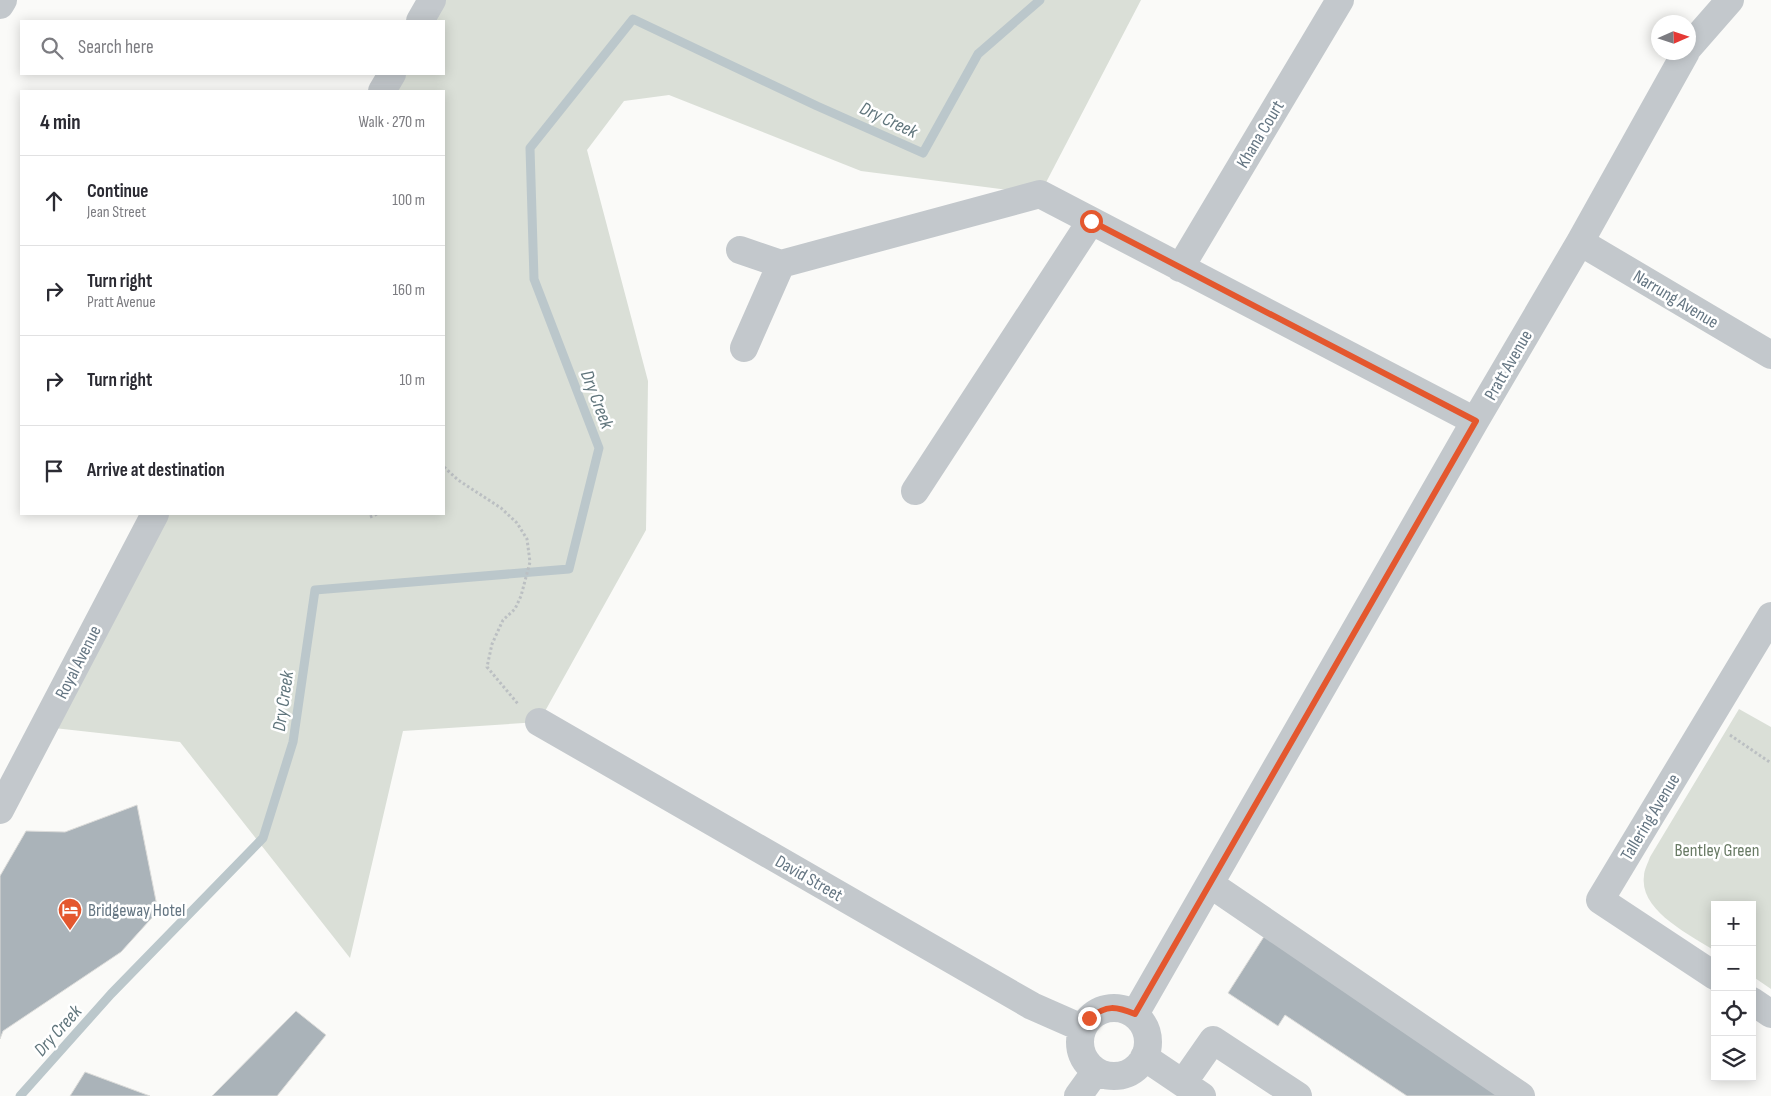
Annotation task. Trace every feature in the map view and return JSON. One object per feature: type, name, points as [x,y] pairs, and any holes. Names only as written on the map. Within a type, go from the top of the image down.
[{"type":"street","points":[[0,5],[3,0]]},
{"type":"street","points":[[421,20],[432,0]]},
{"type":"street","name":"Khana Court","points":[[1180,268],[1340,0]]},
{"type":"street","points":[[1696,39],[1730,0]]},
{"type":"street","name":"Pratt Avenue","points":[[1135,1014],[1580,242],[1682,60]]},
{"type":"street","points":[[383,90],[391,75]]},
{"type":"street","points":[[740,250],[781,264],[1040,194],[1476,421]]},
{"type":"street","points":[[915,491],[1091,221]]},
{"type":"street","name":"Narrung Avenue","points":[[1580,242],[1771,355]]},
{"type":"street","points":[[744,348],[781,264]]},
{"type":"street","name":"Royal Avenue","points":[[0,810],[154,515]]},
{"type":"street","name":"Tallering Avenue","points":[[1711,973],[1600,900],[1771,616]]},
{"type":"street","name":"David Street","points":[[539,722],[1032,1006],[1082,1028]]},
{"type":"street","points":[[1210,884],[1521,1096]]},
{"type":"street","points":[[1756,1004],[1771,1014]]},
{"type":"street","points":[[1108,1008],[1120,1008],[1135,1014],[1143,1023],[1148,1047],[1137,1067],[1125,1074],[1113,1076],[1096,1071],[1087,1063],[1082,1055],[1080,1043],[1082,1028],[1089,1018],[1098,1011],[1108,1008]]},
{"type":"street","points":[[1144,1057],[1193,1090],[1213,1040],[1298,1096]]},
{"type":"street","points":[[1078,1096],[1096,1071]]},
{"type":"path","points":[[445,467],[458,480],[501,508],[517,523],[527,539],[530,562],[521,596],[515,609],[503,620],[492,644],[487,667],[515,701],[539,722]]},
{"type":"path","points":[[370,517],[375,515]]},
{"type":"path","points":[[1708,721],[1771,763]]},
{"type":"green space","points":[[432,0],[1141,0],[1040,194],[861,171],[669,95],[624,101],[587,150],[648,381],[646,530],[539,722],[403,731],[350,958],[180,742],[45,727],[154,515],[445,515],[445,90],[383,90],[391,75],[445,75],[445,20],[421,20]]},
{"type":"green space","name":"Bentley Green","points":[[1739,709],[1771,727],[1771,989],[1756,979],[1756,901],[1711,901],[1711,948],[1669,921],[1650,900],[1645,889],[1644,874],[1650,857]]},
{"type":"building","name":"Bridgeway Hotel","points":[[137,805],[158,911],[121,952],[3,1031],[0,1039],[0,876],[26,831],[65,832]]},
{"type":"building","points":[[1265,935],[1509,1096],[1407,1096],[1285,1015],[1278,1026],[1228,993]]},
{"type":"building","points":[[296,1011],[326,1035],[277,1096],[212,1096]]},
{"type":"building","points":[[85,1072],[150,1096],[70,1096]]},
{"type":"waterway","name":"Dry Creek","points":[[20,1096],[111,994],[263,838],[293,742],[315,590],[569,569],[599,448],[534,279],[530,148],[633,19],[817,106],[923,153],[978,54],[1040,0]]},
{"type":"place","name":"Bridgeway Hotel","points":[[70,931]]},
{"type":"route","points":[[1089,1018],[1098,1011],[1108,1008],[1120,1008],[1135,1014],[1476,421],[1091,221]]}]
